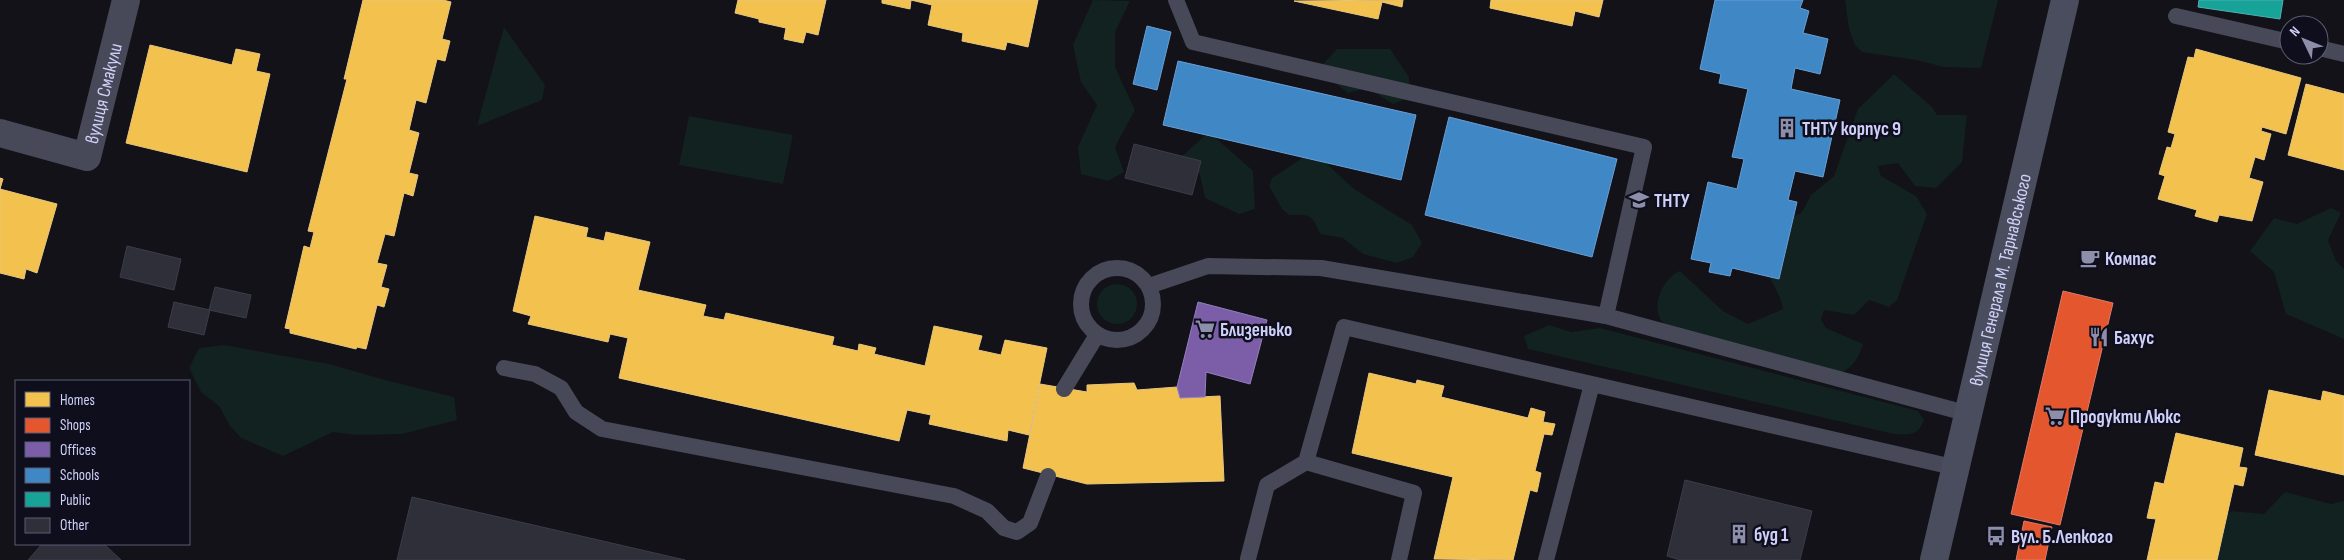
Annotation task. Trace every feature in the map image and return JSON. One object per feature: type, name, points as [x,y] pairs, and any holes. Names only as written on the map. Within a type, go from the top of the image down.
[{"type":"main road","name":"вулиця Генерала М. Тарнавського","points":[[1934,560],[2065,0]]},
{"type":"street","name":"вулиця Смакули","points":[[0,133],[87,157],[126,0]]},
{"type":"lane","points":[[1176,0],[1193,42],[1644,147],[1606,316]]},
{"type":"lane","points":[[2176,16],[2279,40]]},
{"type":"lane","points":[[2329,50],[2344,54]]},
{"type":"lane","points":[[1149,286],[1208,266],[1321,268],[1606,316],[1969,414]]},
{"type":"lane","points":[[1109,268],[1132,271],[1142,277],[1149,286],[1154,298],[1150,321],[1142,331],[1132,338],[1121,341],[1109,340],[1097,335],[1089,327],[1083,316],[1081,304],[1083,292],[1089,282],[1109,268]]},
{"type":"lane","points":[[1248,559],[1267,485],[1306,462],[1344,327],[1957,468]]},
{"type":"lane","points":[[1064,389],[1097,335]]},
{"type":"lane","points":[[504,368],[536,374],[561,388],[576,412],[602,429],[954,496],[987,511],[1004,528],[1017,532],[1030,523],[1048,476]]},
{"type":"lane","points":[[1546,560],[1592,384]]},
{"type":"lane","points":[[1306,462],[1414,493],[1399,560]]},
{"type":"shaded area","points":[[1093,0],[1130,1],[1115,32],[1115,67],[1135,110],[1115,147],[1124,172],[1108,181],[1081,174],[1078,147],[1097,105],[1081,82],[1073,45]]},
{"type":"shaded area","points":[[1845,0],[1998,0],[1981,68],[1944,67],[1916,60],[1862,52],[1855,45],[1849,29]]},
{"type":"shaded area","points":[[504,27],[545,85],[542,100],[477,126]]},
{"type":"shaded area","points":[[1337,49],[1390,49],[1409,77],[1410,97],[1393,104],[1367,88],[1348,93],[1334,82],[1323,64]]},
{"type":"shaded area","points":[[1894,74],[1932,107],[1937,115],[1967,115],[1962,162],[1936,188],[1915,186],[1898,163],[1878,166],[1881,176],[1916,196],[1927,214],[1897,300],[1889,307],[1869,300],[1854,315],[1824,310],[1821,320],[1826,328],[1863,344],[1851,366],[1838,374],[1664,324],[1658,310],[1660,294],[1668,280],[1680,271],[1723,311],[1748,324],[1783,309],[1766,264],[1778,226],[1802,212],[1811,195],[1834,176],[1858,109]]},
{"type":"shaded area","points":[[689,116],[793,135],[783,184],[679,165]]},
{"type":"shaded area","points":[[1209,132],[1253,171],[1255,209],[1239,214],[1205,198],[1200,174],[1182,156]]},
{"type":"shaded area","points":[[1313,151],[1354,189],[1412,225],[1422,243],[1413,257],[1397,263],[1363,254],[1343,238],[1320,234],[1315,222],[1306,215],[1289,215],[1282,209],[1269,186],[1272,178]]},
{"type":"shaded area","points":[[2331,208],[2341,213],[2328,240],[2336,261],[2344,269],[2344,339],[2286,314],[2274,272],[2250,251],[2274,218],[2297,224]]},
{"type":"shaded area","points":[[1121,284],[1128,287],[1134,293],[1137,304],[1136,312],[1128,321],[1121,324],[1113,324],[1106,321],[1098,312],[1097,300],[1100,293],[1109,285]]},
{"type":"shaded area","points":[[1549,325],[1571,332],[1600,328],[1918,411],[1924,420],[1916,432],[1894,434],[1528,349],[1524,336]]},
{"type":"shaded area","points":[[224,345],[329,364],[454,397],[457,420],[402,434],[357,435],[333,432],[283,456],[241,438],[230,426],[219,406],[201,392],[189,368],[199,348]]},
{"type":"shaded area","points":[[2285,492],[2331,504],[2344,501],[2344,560],[2214,560],[2218,520],[2232,511],[2264,514]]},
{"type":"building: Homes","points":[[363,0],[443,0],[451,2],[442,39],[450,41],[445,61],[437,59],[426,103],[416,100],[409,130],[419,133],[409,173],[418,175],[413,196],[404,193],[394,236],[385,234],[377,263],[387,265],[381,287],[389,289],[384,307],[377,305],[366,349],[357,347],[356,349],[290,333],[290,329],[285,328],[304,246],[310,248],[314,232],[308,231],[347,79],[344,79]]},
{"type":"building: Homes","points":[[738,0],[826,0],[818,35],[806,32],[803,43],[784,39],[786,28],[759,22],[759,19],[735,13]]},
{"type":"building: Homes","points":[[882,0],[911,0],[910,9],[882,3]]},
{"type":"building: Homes","points":[[911,0],[1038,0],[1028,47],[1007,42],[1005,50],[962,41],[963,33],[928,25],[932,5]]},
{"type":"building: Homes","points":[[1403,0],[1402,7],[1382,2],[1378,19],[1294,1]]},
{"type":"building: Homes","points":[[1491,0],[1603,0],[1599,17],[1575,11],[1572,26],[1490,8]]},
{"type":"building: Homes","points":[[150,45],[232,65],[236,49],[260,54],[256,71],[270,74],[247,172],[126,143]]},
{"type":"building: Homes","points":[[2196,49],[2301,78],[2286,134],[2262,127],[2261,131],[2271,134],[2264,160],[2255,157],[2249,178],[2263,182],[2252,221],[2219,215],[2217,222],[2195,216],[2197,210],[2158,199],[2165,176],[2159,174],[2167,147],[2171,148],[2175,134],[2168,132],[2188,57],[2194,58]]},
{"type":"building: Homes","points":[[2306,84],[2344,94],[2344,170],[2288,155]]},
{"type":"building: Homes","points":[[0,178],[3,179],[0,189]]},
{"type":"building: Homes","points":[[0,189],[57,204],[37,273],[26,269],[24,279],[0,273]]},
{"type":"building: Homes","points":[[535,216],[588,228],[586,237],[604,241],[606,232],[650,242],[638,290],[706,305],[703,316],[724,320],[726,313],[834,337],[832,345],[858,351],[859,344],[876,348],[874,354],[925,366],[934,326],[982,336],[978,350],[1001,355],[1005,340],[1047,348],[1029,435],[1008,430],[1007,441],[929,424],[931,415],[907,410],[899,441],[619,378],[628,338],[610,334],[608,342],[528,324],[531,316],[513,311]]},
{"type":"building: Homes","points":[[1369,373],[1416,384],[1417,380],[1444,386],[1441,397],[1528,418],[1531,408],[1545,412],[1543,422],[1555,424],[1552,435],[1544,434],[1535,471],[1541,473],[1537,492],[1530,490],[1513,560],[1434,559],[1453,477],[1352,453]]},
{"type":"building: Homes","points":[[1134,383],[1137,390],[1177,387],[1180,398],[1220,396],[1224,481],[1087,484],[1023,468],[1040,384],[1087,392],[1087,385]]},
{"type":"building: Homes","points":[[2269,390],[2321,401],[2323,391],[2344,396],[2344,475],[2255,455]]},
{"type":"building: Homes","points":[[2176,433],[2243,448],[2239,467],[2247,468],[2243,486],[2234,484],[2217,560],[2147,560],[2156,519],[2147,518],[2155,482],[2164,484]]},
{"type":"building: Shops","points":[[2063,291],[2113,303],[2060,525],[2011,514]]},
{"type":"building: Shops","points":[[2024,521],[2052,527],[2045,560],[2016,560]]},
{"type":"building: Offices","points":[[1198,302],[1267,320],[1250,384],[1206,372],[1205,397],[1180,398],[1177,387]]},
{"type":"building: Schools","name":"ТНТУ корпус 9","points":[[1715,0],[1803,0],[1800,8],[1809,11],[1803,33],[1828,39],[1820,74],[1795,68],[1791,89],[1840,100],[1823,177],[1795,171],[1788,200],[1797,202],[1779,279],[1732,268],[1730,276],[1709,272],[1711,263],[1691,259],[1708,182],[1737,189],[1744,159],[1732,157],[1748,89],[1719,83],[1721,74],[1700,69]]},
{"type":"building: Schools","points":[[1147,26],[1171,32],[1157,90],[1133,84]]},
{"type":"building: Schools","points":[[1178,61],[1416,115],[1401,180],[1163,125]]},
{"type":"building: Schools","points":[[1449,117],[1617,159],[1592,257],[1425,215]]},
{"type":"building: Public","points":[[2199,0],[2283,0],[2279,19],[2198,7]]},
{"type":"building: Other","points":[[1134,144],[1201,161],[1192,195],[1125,178]]},
{"type":"building: Other","points":[[127,246],[181,259],[174,290],[120,277]]},
{"type":"building: Other","points":[[215,287],[251,295],[246,318],[209,310]]},
{"type":"building: Other","points":[[174,302],[210,310],[204,335],[168,327]]},
{"type":"building: Other","name":"буд 1","points":[[1685,480],[1812,511],[1800,560],[1680,560],[1667,556]]},
{"type":"building: Other","points":[[412,497],[685,560],[397,560]]},
{"type":"building: Other","points":[[41,545],[105,545],[121,560],[28,560]]},
{"type":"place","name":"ТНТУ корпус 9","points":[[1787,128]]},
{"type":"place","name":"ТНТУ","points":[[1639,200]]},
{"type":"place","name":"Компас","points":[[2090,258]]},
{"type":"place","name":"Близенько","points":[[1205,329]]},
{"type":"place","name":"Бахус","points":[[2099,337]]},
{"type":"place","name":"Продукти Люкс","points":[[2055,416]]},
{"type":"place","name":"буд 1","points":[[1739,534]]},
{"type":"place","name":"Вул. Б.Лепкого","points":[[1996,536]]}]
